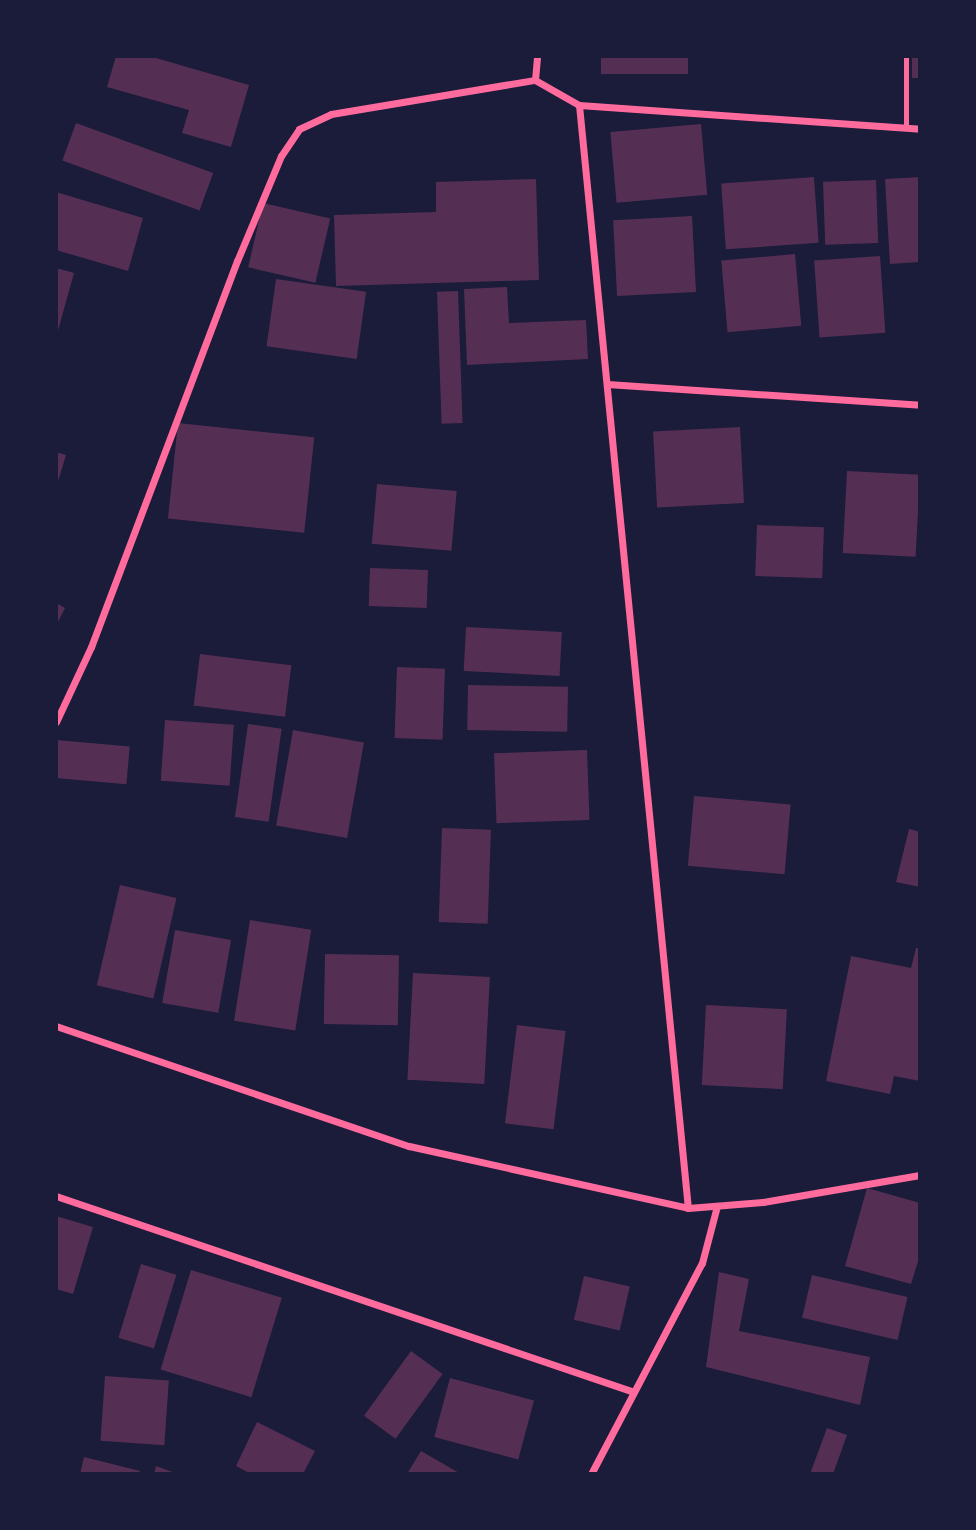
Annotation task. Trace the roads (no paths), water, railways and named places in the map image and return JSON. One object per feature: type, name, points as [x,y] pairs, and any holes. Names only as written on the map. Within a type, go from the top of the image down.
[{"type":"street","points":[[535,80],[537,56]]},
{"type":"street","points":[[56,722],[91,647],[237,261],[281,156],[299,129],[331,114],[535,80],[579,105],[920,128]]},
{"type":"street","points":[[579,105],[688,1208]]},
{"type":"street","points":[[607,384],[920,405]]},
{"type":"street","points":[[56,1026],[409,1146],[688,1208],[764,1202],[920,1175]]},
{"type":"street","points":[[56,1196],[634,1392]]},
{"type":"street","points":[[591,1474],[702,1263],[717,1206]]},
{"type":"lane","points":[[905,56],[906,128]]}]
